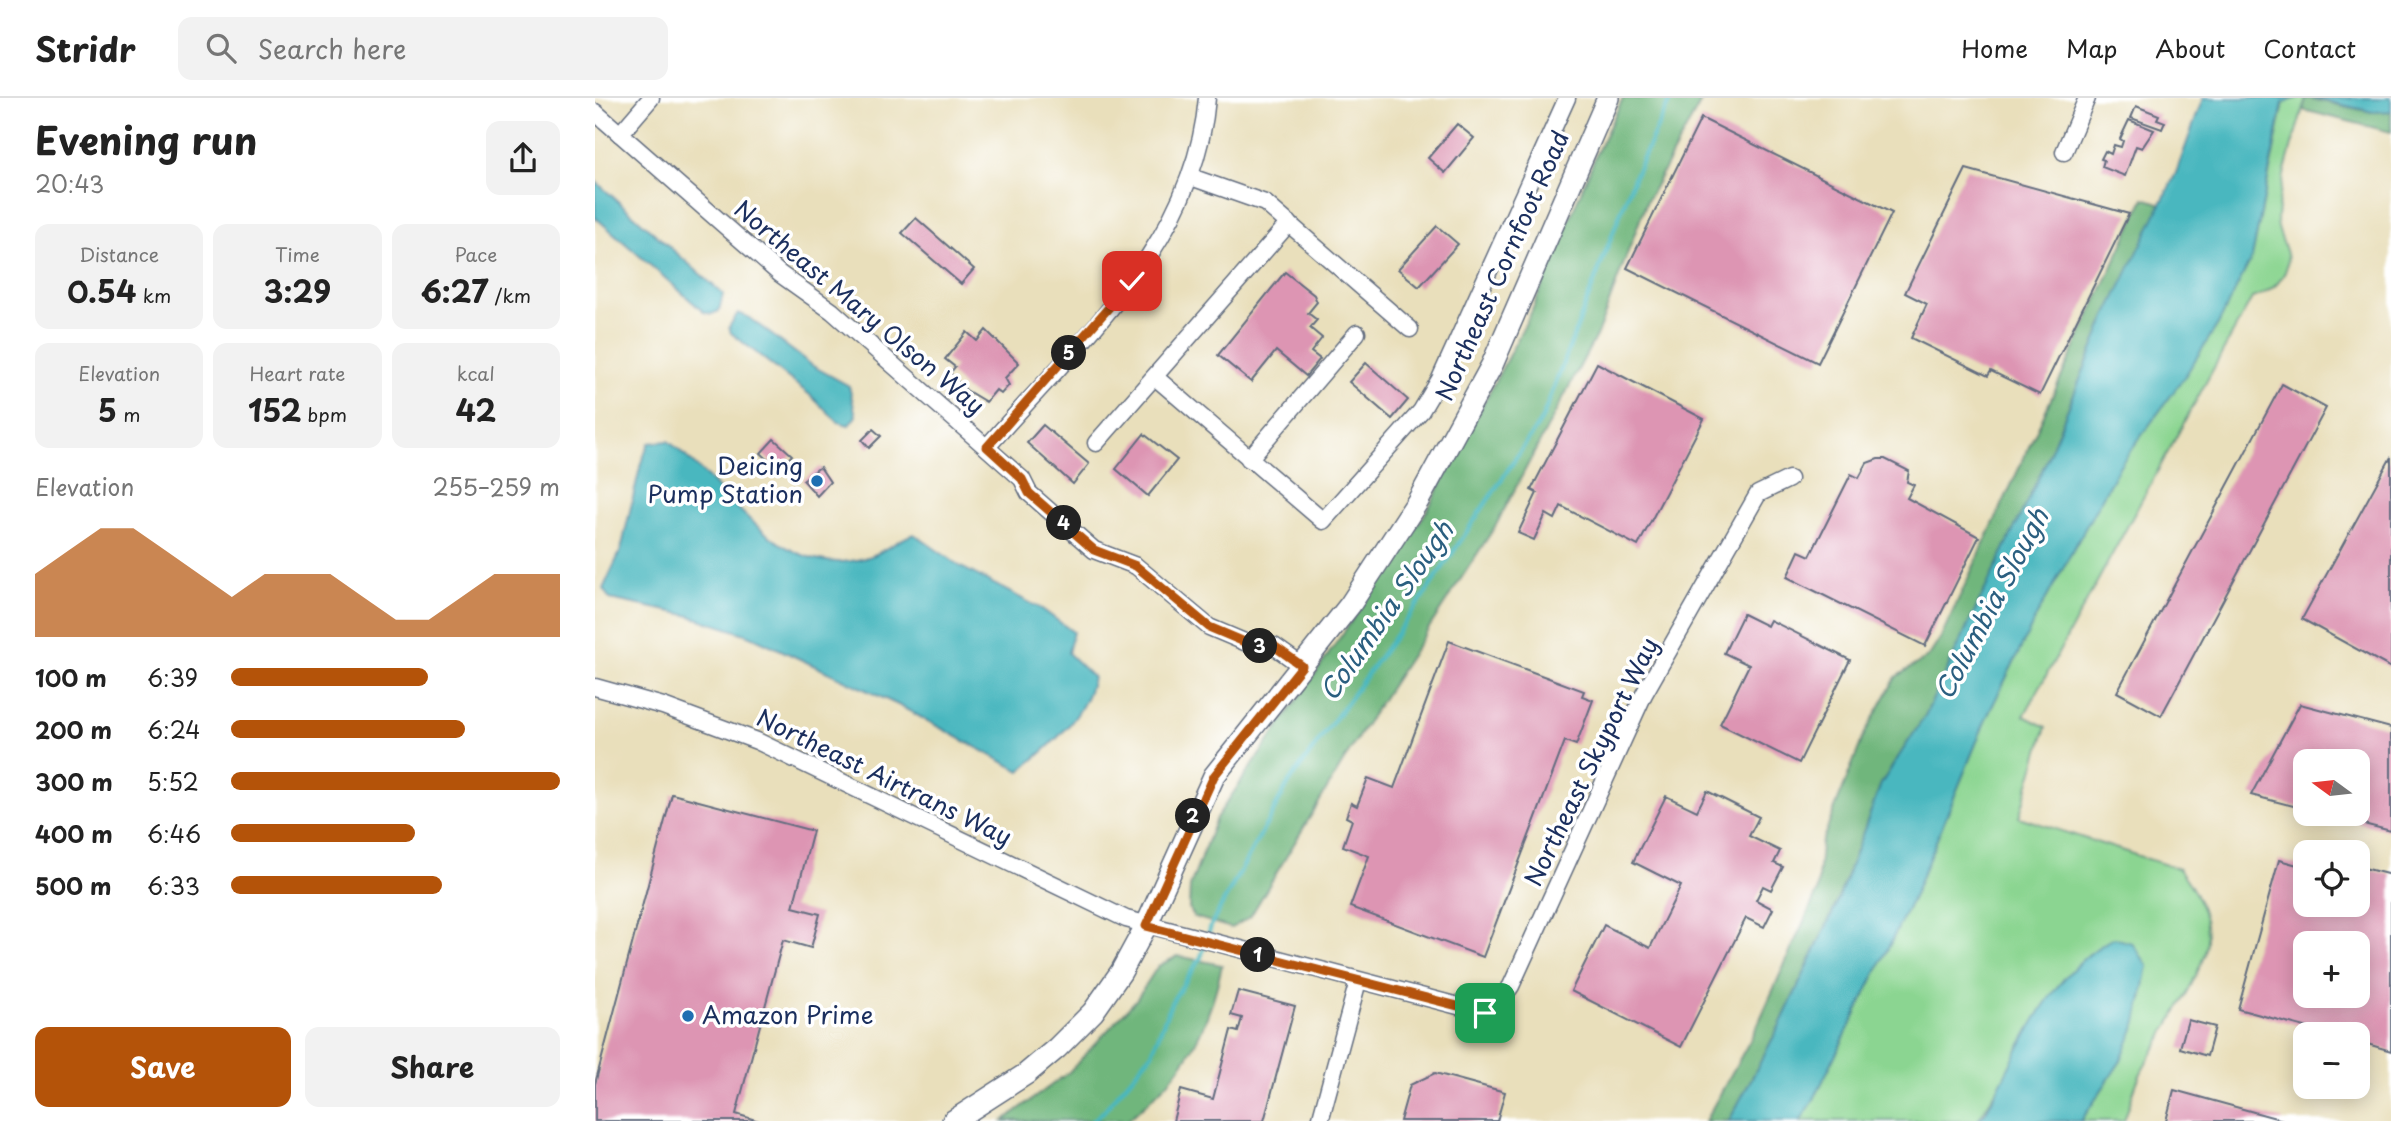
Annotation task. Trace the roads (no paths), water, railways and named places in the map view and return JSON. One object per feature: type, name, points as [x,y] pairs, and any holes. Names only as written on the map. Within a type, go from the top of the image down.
[{"type":"street","points":[[620,134],[651,98]]},
{"type":"street","points":[[987,447],[1132,281],[1160,241],[1191,177],[1199,153],[1207,98]]},
{"type":"street","points":[[1155,376],[1323,521],[1421,411],[1440,379],[1567,98]]},
{"type":"street","name":"Northeast Cornfoot Road","points":[[953,1121],[1026,1074],[1077,1030],[1121,972],[1146,926],[1214,776],[1302,666],[1387,552],[1475,399],[1504,340],[1608,98]]},
{"type":"street","points":[[2064,152],[2087,98]]},
{"type":"street","name":"Northeast Mary Olson Way","points":[[595,111],[781,274],[832,311],[987,447],[1022,479],[1029,493],[1094,550],[1136,566],[1209,627],[1254,646],[1274,646],[1302,666]]},
{"type":"street","points":[[1191,177],[1253,197],[1289,223],[1410,329]]},
{"type":"street","points":[[1096,443],[1289,223]]},
{"type":"street","points":[[1249,459],[1357,333]]},
{"type":"street","name":"Northeast Skyport Way","points":[[1495,1009],[1511,986],[1644,694],[1758,494],[1790,478]]},
{"type":"street","name":"Northeast Airtrans Way","points":[[595,687],[663,706],[757,741],[1105,911],[1146,926],[1478,1012],[1495,1009]]},
{"type":"street","points":[[1320,1121],[1358,981]]},
{"type":"water","points":[[2203,98],[2297,98],[2283,103],[2252,257],[2218,324],[2183,379],[2120,465],[2036,617],[1986,719],[1914,895],[1812,1103],[1800,1121],[1729,1121],[1780,1025],[1835,908],[1881,784],[1925,716],[2046,462],[2105,319],[2176,173]]},
{"type":"water","points":[[2313,98],[2391,98],[2391,111],[2373,112]]},
{"type":"water","points":[[595,181],[723,294],[719,311],[712,314],[704,312],[595,217]]},
{"type":"water","points":[[738,313],[748,317],[813,366],[849,386],[856,416],[849,425],[838,422],[810,395],[731,333],[729,327]]},
{"type":"water","points":[[668,441],[761,529],[786,547],[814,559],[843,562],[876,554],[914,534],[961,567],[1042,609],[1073,632],[1068,653],[1093,677],[1089,692],[1075,718],[1055,741],[1020,771],[900,706],[751,636],[687,615],[610,599],[603,589],[621,550],[641,463],[649,443]]},
{"type":"water","points":[[2114,938],[2132,943],[2148,966],[2137,1022],[2120,1062],[2081,1121],[1977,1121],[1985,1113],[2038,1015],[2054,992],[2091,952]]},
{"type":"waterway","name":"Columbia Slough","points":[[1092,1121],[1103,1112],[1152,1053],[1171,1003],[1201,957],[1212,923],[1290,781],[1421,600],[1542,419],[1635,175],[1671,98]]},
{"type":"place","name":"Deicing Pump Station","points":[[817,481]]},
{"type":"place","name":"Amazon Prime","points":[[688,1016]]}]
